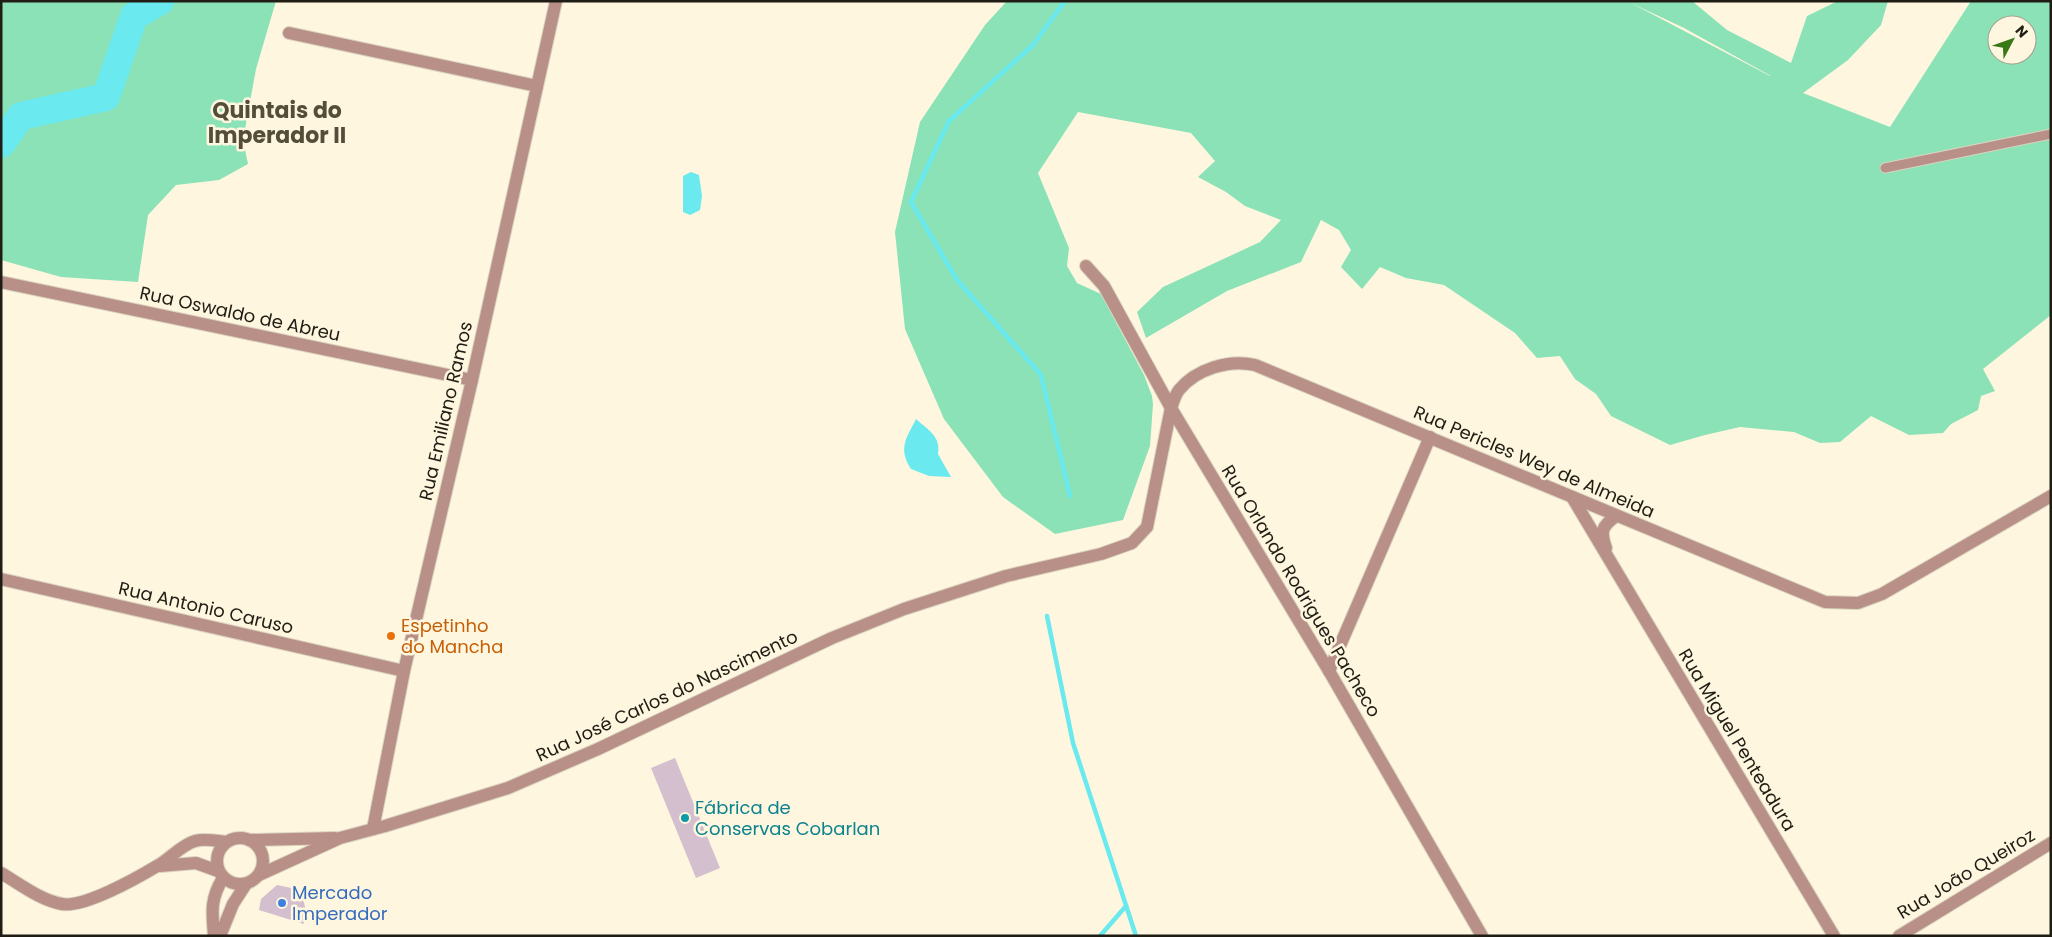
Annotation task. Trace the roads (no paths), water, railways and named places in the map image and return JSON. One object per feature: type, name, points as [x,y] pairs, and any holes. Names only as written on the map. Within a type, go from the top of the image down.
[{"type":"street","name":"Rua Emiliano Ramos","points":[[373,829],[404,671],[472,380],[556,1]]},
{"type":"street","points":[[289,32],[536,86]]},
{"type":"street","name":"Rua Orlando Rodrigues Pacheco","points":[[1086,266],[1104,286],[1171,408],[1329,671],[1482,936]]},
{"type":"street","name":"Rua Oswaldo de Abreu","points":[[1,282],[472,380]]},
{"type":"street","name":"Rua Pericles Wey de Almeida","points":[[1101,554],[1132,543],[1147,527],[1171,408],[1178,391],[1190,380],[1209,369],[1242,362],[1255,365],[1430,437],[1825,602],[1842,604],[1858,602],[1882,594],[2051,496]]},
{"type":"street","points":[[1329,671],[1430,437]]},
{"type":"street","name":"Rua Miguel Penteadura","points":[[1572,497],[1834,936]]},
{"type":"street","name":"Rua Miguel Penteadura","points":[[1610,562],[1602,533],[1606,523],[1616,516]]},
{"type":"street","name":"Rua José Carlos do Nascimento","points":[[259,875],[340,838],[508,788],[598,749],[832,638],[904,609],[1006,576],[1101,554]]},
{"type":"street","name":"Rua Antonio Caruso","points":[[1,579],[404,671]]},
{"type":"street","points":[[214,936],[213,900],[221,874],[216,863],[217,855],[220,848],[233,838],[250,840],[256,844],[263,859],[262,867],[259,875],[246,884],[233,904],[220,936]]},
{"type":"street","name":"Rua José Carlos do Nascimento","points":[[250,840],[340,838]]},
{"type":"street","points":[[1,873],[45,899],[64,904],[79,904],[95,898],[158,866],[194,841],[226,842]]},
{"type":"street","name":"Rua João Queiroz","points":[[1899,936],[2051,843]]},
{"type":"street","points":[[158,866],[196,863],[221,874],[230,882],[246,884]]},
{"type":"lane","points":[[1885,168],[2051,134]]},
{"type":"water","points":[[691,172],[699,175],[702,196],[700,210],[690,215],[683,212],[683,176]]},
{"type":"water","points":[[916,419],[936,438],[938,454],[951,477],[929,476],[911,469],[904,449]]},
{"type":"waterway","points":[[1,144],[21,116],[106,97],[134,16],[160,1]]},
{"type":"waterway","points":[[1065,1],[1033,45],[949,121],[911,202],[957,280],[1041,375],[1070,496]]},
{"type":"waterway","points":[[1047,616],[1073,743],[1136,936]]},
{"type":"waterway","points":[[1100,936],[1126,906]]},
{"type":"place","name":"Espetinho do Mancha","points":[[391,636]]},
{"type":"place","name":"Fábrica de Conservas Cobarlan","points":[[685,818]]},
{"type":"place","name":"Mercado Imperador","points":[[282,903]]},
{"type":"district","name":"Quintais do Imperador II","points":[[277,122]]}]
